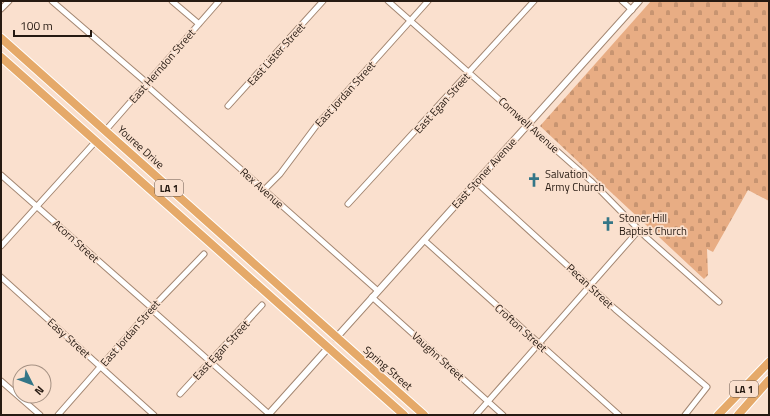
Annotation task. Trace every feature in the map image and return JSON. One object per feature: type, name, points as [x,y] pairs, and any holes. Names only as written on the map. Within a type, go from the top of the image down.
[{"type":"main road","name":"Youree Drive","points":[[1,38],[336,338]]},
{"type":"main road","name":"LA 1","points":[[1,57],[404,415]]},
{"type":"main road","points":[[96,141],[105,131]]},
{"type":"main road","points":[[328,348],[336,338]]},
{"type":"main road","name":"Spring Street","points":[[336,338],[424,415]]},
{"type":"main road","name":"LA 1","points":[[718,415],[769,362]]},
{"type":"main road","name":"LA 1","points":[[738,415],[769,380]]},
{"type":"street","points":[[1,9],[9,1]]},
{"type":"street","name":"Rex Avenue","points":[[52,1],[378,291]]},
{"type":"street","points":[[172,1],[199,24]]},
{"type":"street","name":"East Herndon Street","points":[[105,131],[219,1]]},
{"type":"street","name":"East Lister Street","points":[[228,106],[323,1]]},
{"type":"street","name":"Cornwell Avenue","points":[[388,1],[591,181],[639,230],[719,302]]},
{"type":"street","name":"East Jordan Street","points":[[264,190],[280,174],[316,126],[428,1]]},
{"type":"street","name":"East Egan Street","points":[[348,204],[534,1]]},
{"type":"street","points":[[622,1],[632,10]]},
{"type":"street","name":"East Stoner Avenue","points":[[336,338],[640,1]]},
{"type":"street","points":[[1,246],[96,141]]},
{"type":"street","name":"Acorn Street","points":[[1,174],[269,414]]},
{"type":"street","name":"Pecan Street","points":[[476,182],[590,286],[707,387],[685,415]]},
{"type":"street","points":[[476,415],[639,230]]},
{"type":"street","name":"Crofton Street","points":[[424,240],[619,415]]},
{"type":"street","name":"East Jordan Street","points":[[58,415],[152,308],[204,254]]},
{"type":"street","name":"Easy Street","points":[[1,277],[154,415]]},
{"type":"street","name":"Vaughn Street","points":[[372,297],[503,415]]},
{"type":"street","name":"East Egan Street","points":[[180,394],[262,305]]},
{"type":"street","points":[[269,414],[328,348]]},
{"type":"street","points":[[1,381],[40,415]]},
{"type":"green space","points":[[651,1],[769,1],[769,201],[748,190],[713,252],[707,249],[708,275],[704,279],[540,126]]},
{"type":"place","name":"Salvation Army Church","points":[[534,180]]},
{"type":"place","name":"Stoner Hill Baptist Church","points":[[608,224]]}]
